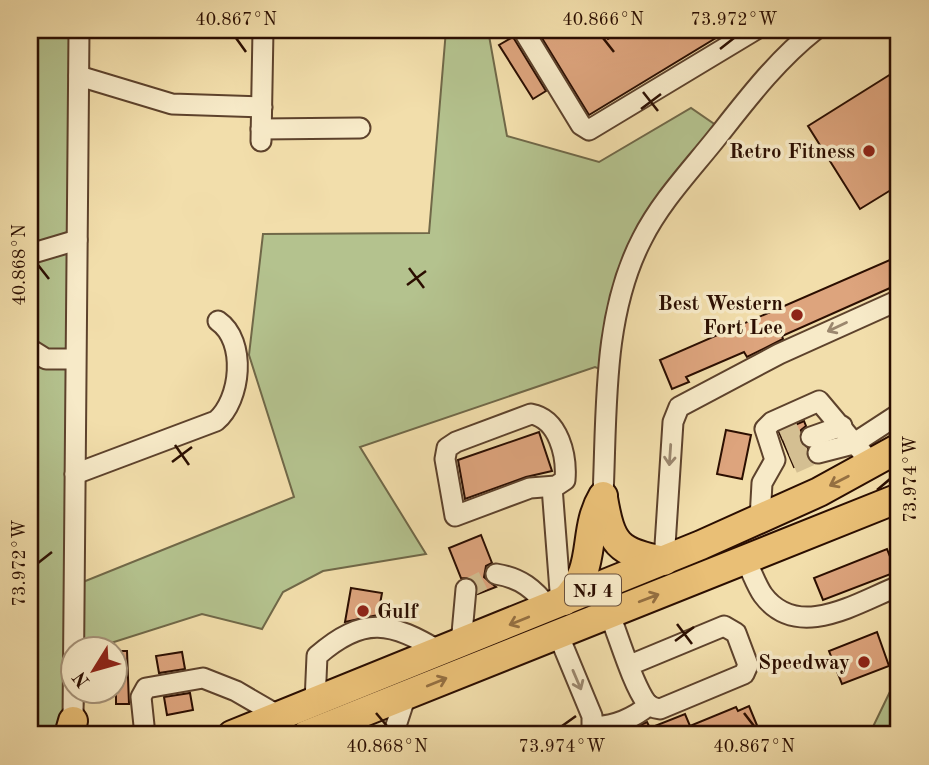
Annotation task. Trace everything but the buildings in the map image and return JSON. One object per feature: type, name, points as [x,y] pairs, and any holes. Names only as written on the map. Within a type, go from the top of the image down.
[{"type":"highway","name":"NJ 4","points":[[306,735],[406,695],[664,561],[760,519],[863,454],[899,448]]},
{"type":"highway","points":[[603,496],[610,534],[618,546],[664,561]]},
{"type":"highway","points":[[556,615],[585,573],[592,522],[603,496]]},
{"type":"highway","name":"NJ 4","points":[[232,735],[451,648],[556,615],[610,613],[899,498]]},
{"type":"street","points":[[73,730],[79,30]]},
{"type":"street","points":[[263,30],[261,135],[360,128]]},
{"type":"street","points":[[523,30],[581,125],[589,130],[755,30]]},
{"type":"street","points":[[603,496],[613,336],[625,281],[642,238],[661,208],[766,76],[815,30]]},
{"type":"street","points":[[79,76],[172,104],[262,107]]},
{"type":"street","points":[[30,254],[77,240]]},
{"type":"street","points":[[664,561],[673,422],[678,407],[779,354],[899,300]]},
{"type":"street","points":[[75,474],[216,421],[226,412],[237,389],[234,339],[230,331],[218,321]]},
{"type":"street","points":[[30,349],[47,359],[75,359]]},
{"type":"street","points":[[760,519],[762,483],[778,450],[765,429],[772,422],[820,401],[863,454]]},
{"type":"street","points":[[811,437],[827,410]]},
{"type":"street","points":[[535,414],[552,429],[563,449],[565,480],[552,487],[530,488],[455,516],[446,452],[456,442],[535,414]]},
{"type":"street","points":[[863,454],[899,415]]},
{"type":"street","points":[[811,437],[842,426]]},
{"type":"street","points":[[811,437],[863,454]]},
{"type":"street","points":[[552,487],[556,615],[593,731],[639,714],[649,705]]},
{"type":"street","points":[[746,561],[762,594],[772,605],[783,614],[803,619],[829,613],[899,586]]},
{"type":"street","points":[[496,574],[515,577],[535,592],[556,615]]},
{"type":"street","points":[[315,702],[317,656],[335,640],[377,625],[451,648],[466,589]]},
{"type":"street","points":[[610,613],[630,665],[649,705],[660,709],[746,672],[748,661],[736,632],[724,626],[630,665]]},
{"type":"street","points":[[145,735],[141,697],[146,688],[203,678],[236,691],[279,716]]},
{"type":"street","points":[[393,735],[406,695]]},
{"type":"green space","points":[[30,30],[71,30],[78,584],[294,497],[249,355],[263,234],[429,233],[446,30],[488,30],[507,136],[599,162],[691,108],[723,130],[642,238],[610,373],[595,367],[360,447],[426,554],[323,571],[283,592],[262,629],[202,614],[130,637],[60,636],[60,706],[83,706],[79,735],[30,735]]},
{"type":"green space","points":[[899,673],[899,735],[869,735]]},
{"type":"tunnel","points":[[779,431],[804,420]]},
{"type":"tunnel","points":[[786,447],[811,437]]},
{"type":"tunnel","points":[[793,464],[818,453]]},
{"type":"tunnel","points":[[466,589],[496,574]]},
{"type":"place","name":"Retro Fitness","points":[[869,151]]},
{"type":"place","name":"Best Western Fort Lee","points":[[797,315]]},
{"type":"place","name":"Gulf","points":[[363,611]]},
{"type":"place","name":"Speedway","points":[[864,662]]}]
